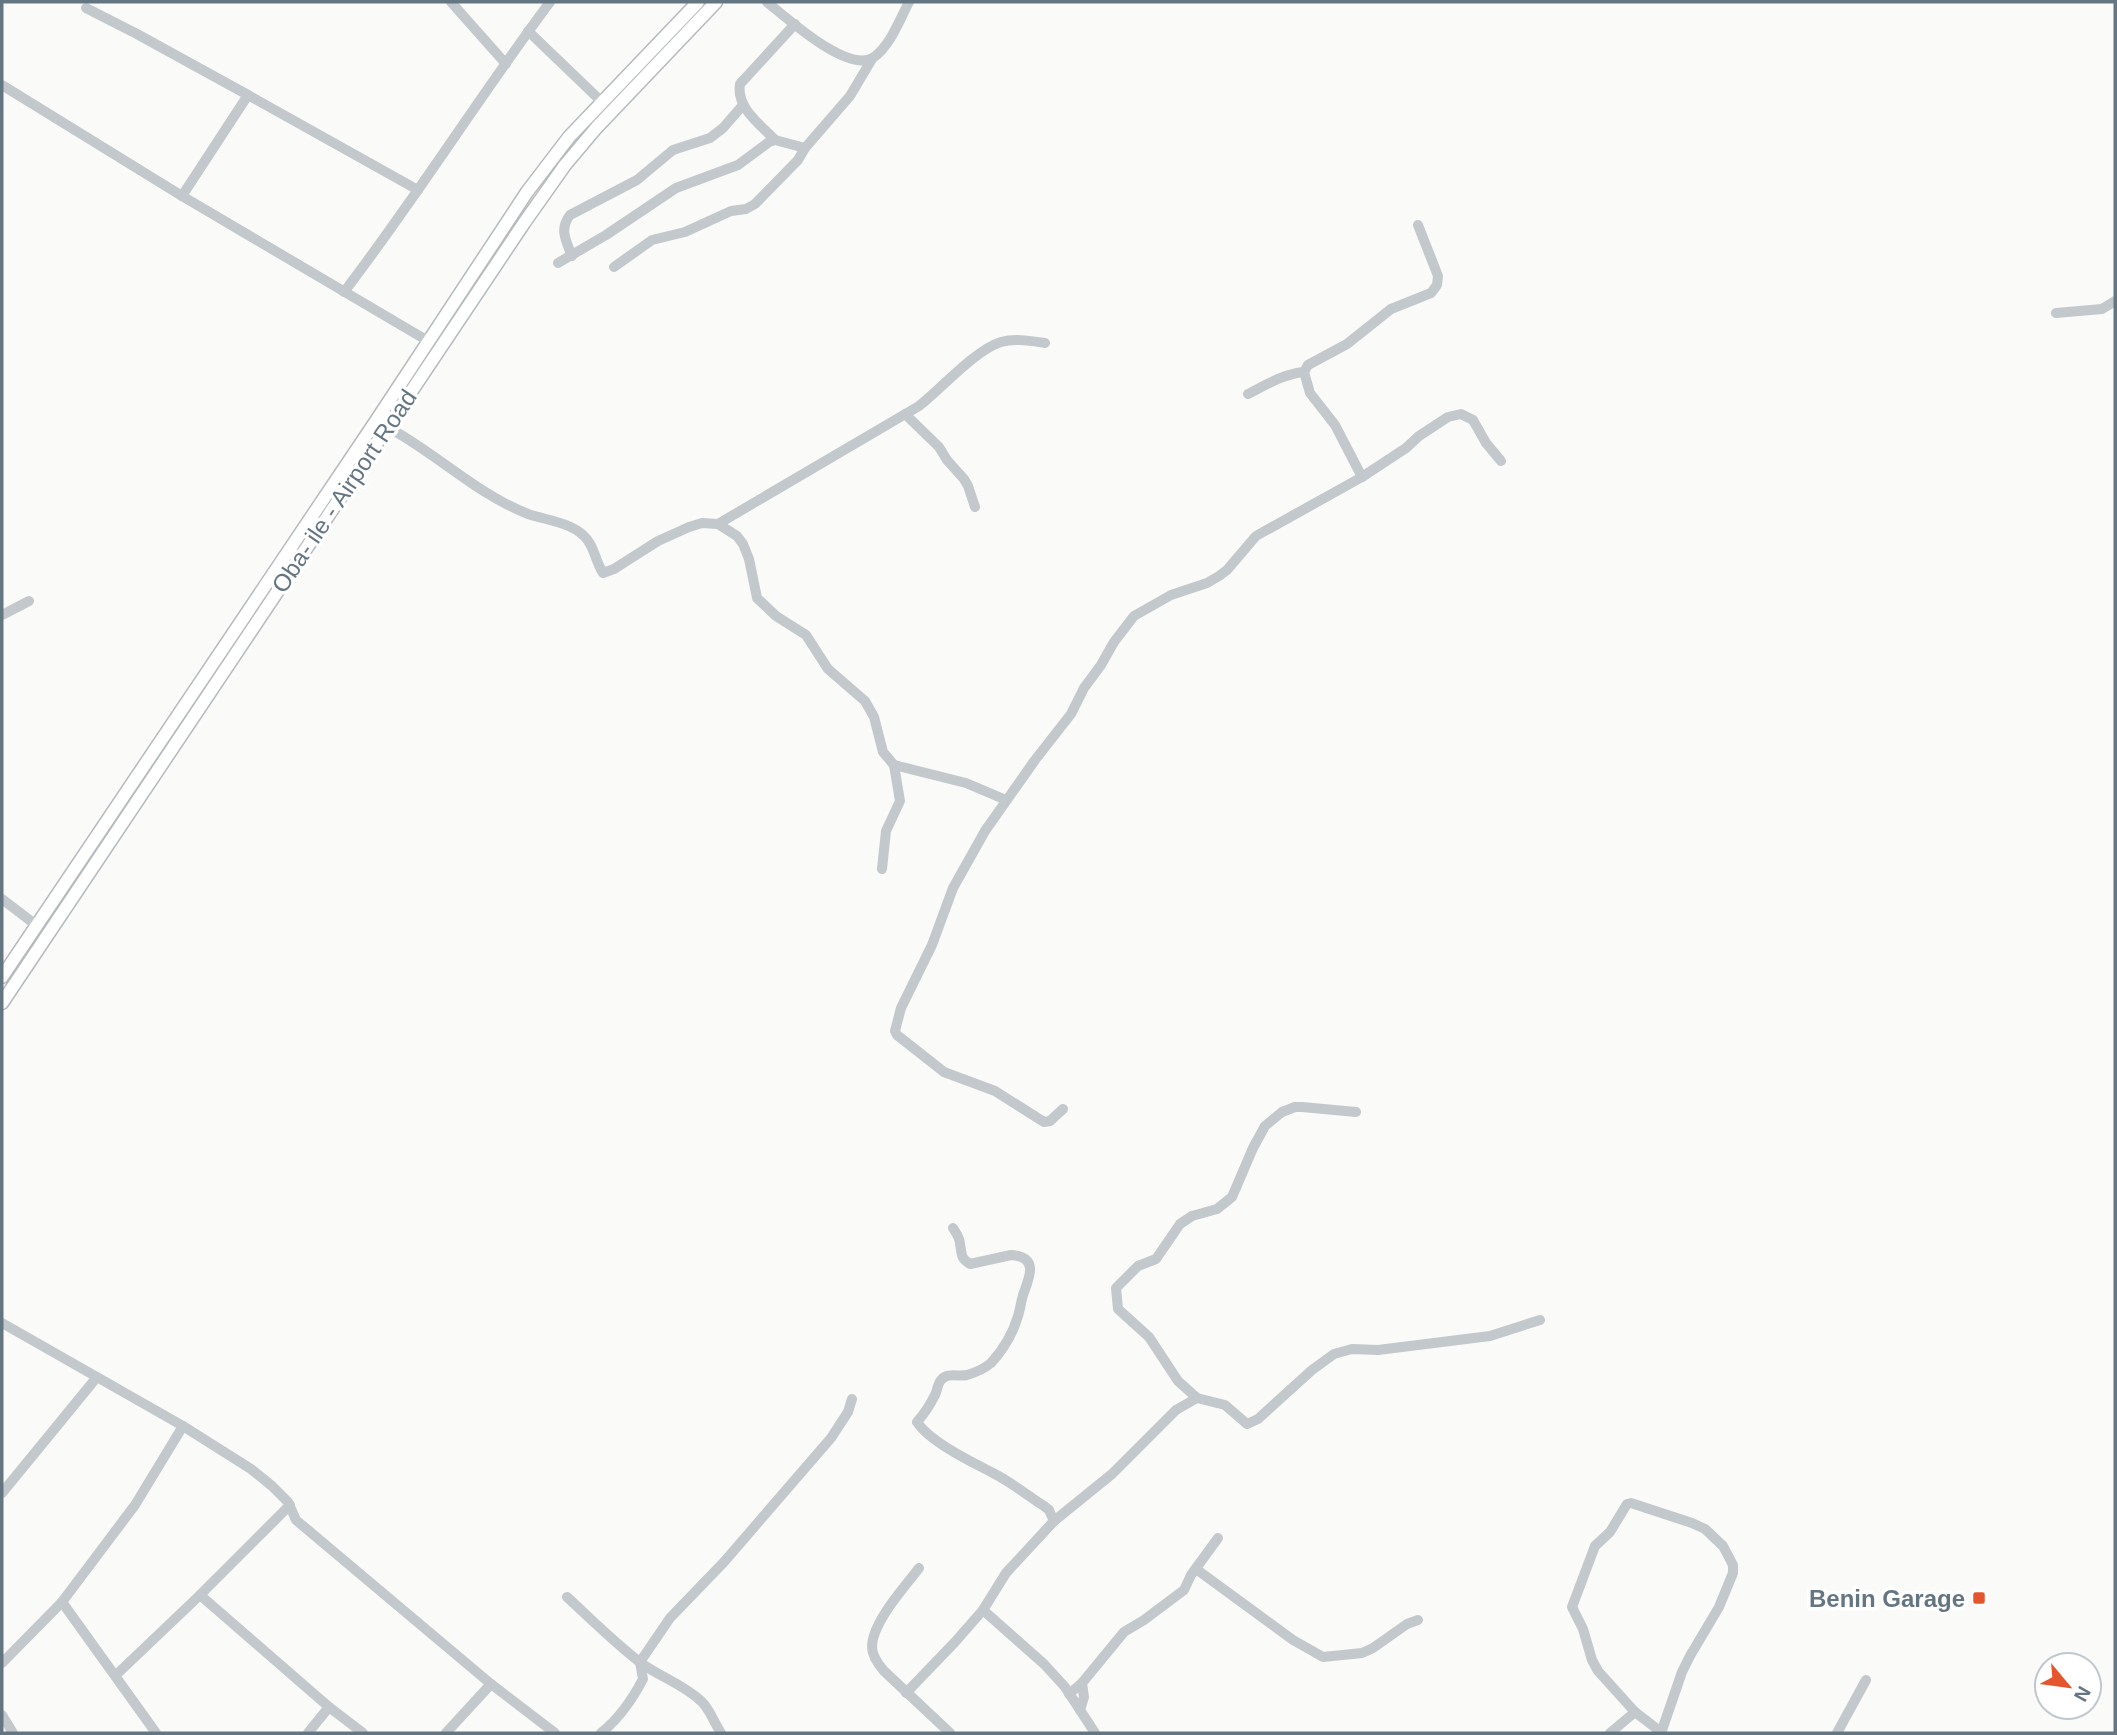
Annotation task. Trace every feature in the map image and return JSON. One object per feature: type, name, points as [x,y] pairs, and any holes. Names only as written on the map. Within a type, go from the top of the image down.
[{"type":"main road","name":"Oba- ile - Airport Road","points":[[382,424],[428,341],[527,192],[569,137],[698,2]]},
{"type":"main road","name":"Oba- ile - Airport Road","points":[[2,1003],[174,735],[382,424],[565,165],[597,127],[716,2]]},
{"type":"main road","name":"Oba- ile - Airport Road","points":[[2,977],[36,925],[174,735]]},
{"type":"street","points":[[451,2],[506,64]]},
{"type":"street","points":[[344,292],[389,233],[550,2]]},
{"type":"street","points":[[767,2],[818,42],[852,60],[863,62],[872,59]]},
{"type":"street","points":[[614,267],[652,240],[685,232],[722,214],[755,204],[798,160],[849,96],[872,59],[882,50],[909,2]]},
{"type":"street","points":[[86,8],[418,190]]},
{"type":"street","points":[[795,24],[740,84],[740,99],[775,140],[805,148]]},
{"type":"street","points":[[528,31],[601,102]]},
{"type":"street","points":[[2,85],[182,196],[428,341]]},
{"type":"street","points":[[182,196],[248,95]]},
{"type":"street","points":[[572,256],[564,233],[565,221],[570,215],[637,180],[673,150],[710,138],[723,128],[743,105]]},
{"type":"street","points":[[558,263],[676,188],[738,165],[775,140]]},
{"type":"street","points":[[1362,477],[1335,425],[1310,393],[1304,372],[1308,365],[1347,344],[1391,309],[1431,293],[1437,285],[1438,276],[1418,225]]},
{"type":"street","points":[[2056,313],[2102,309],[2115,301]]},
{"type":"street","points":[[718,524],[919,406],[940,390],[953,375],[1001,342],[1022,340],[1045,343]]},
{"type":"street","points":[[1248,394],[1275,380],[1304,372]]},
{"type":"street","points":[[905,414],[939,447],[964,479],[975,508]]},
{"type":"street","points":[[1063,1109],[1050,1121],[1044,1122],[995,1091],[944,1072],[895,1031],[901,1008],[932,945],[953,888],[985,831],[1071,714],[1084,688],[1134,616],[1171,595],[1219,576],[1256,536],[1362,477],[1406,449],[1419,436],[1448,417],[1461,415],[1473,420],[1486,443],[1501,461]]},
{"type":"street","points":[[382,424],[401,434],[475,487],[527,513],[572,527],[582,533],[603,573],[658,541],[702,523],[718,524],[737,536],[748,559],[757,598],[776,616],[806,635],[828,669],[866,701],[874,717],[883,752],[894,765],[900,801],[886,831],[882,869]]},
{"type":"street","points":[[2,615],[29,601]]},
{"type":"street","points":[[894,765],[966,783],[1006,800]]},
{"type":"street","points":[[2,899],[36,925]]},
{"type":"street","points":[[1356,1112],[1303,1107],[1282,1112],[1265,1126],[1231,1197],[1217,1209],[1192,1216],[1180,1224],[1156,1259],[1138,1266],[1116,1288],[1118,1309],[1149,1337],[1178,1381],[1197,1398],[1225,1405],[1247,1424],[1258,1419],[1312,1370],[1334,1354],[1352,1349],[1378,1350],[1490,1336],[1540,1320]]},
{"type":"street","points":[[953,1228],[965,1262],[970,1264],[1018,1255],[1028,1263],[1030,1274],[1019,1316],[1006,1343],[984,1367],[964,1376],[950,1374],[941,1380],[928,1409],[917,1422],[922,1430],[939,1442],[1044,1506],[1054,1521]]},
{"type":"street","points":[[2,1323],[183,1426],[272,1486],[290,1505],[296,1520],[491,1684],[555,1733]]},
{"type":"street","points":[[2,1493],[97,1377]]},
{"type":"street","points":[[906,1693],[983,1610],[1006,1573],[1054,1521],[1112,1474],[1176,1410],[1197,1398]]},
{"type":"street","points":[[601,1733],[632,1699],[643,1679],[640,1662],[670,1618],[716,1571],[831,1438],[848,1412],[852,1399]]},
{"type":"street","points":[[2,1663],[62,1602],[135,1505],[183,1426]]},
{"type":"street","points":[[1631,1503],[1705,1529],[1723,1546],[1733,1565],[1733,1573],[1719,1607],[1682,1672],[1661,1733],[1635,1712],[1598,1671],[1572,1607],[1595,1546],[1610,1532],[1627,1504],[1631,1503]]},
{"type":"street","points":[[116,1675],[290,1505]]},
{"type":"street","points":[[1069,1694],[1082,1683],[1124,1632],[1184,1590],[1191,1575],[1218,1538]]},
{"type":"street","points":[[919,1568],[887,1612],[875,1633],[872,1648],[876,1661],[950,1733]]},
{"type":"street","points":[[1196,1569],[1293,1640],[1323,1657],[1362,1653],[1407,1624],[1418,1620]]},
{"type":"street","points":[[200,1595],[329,1707],[363,1733]]},
{"type":"street","points":[[567,1597],[640,1662],[699,1699],[721,1733]]},
{"type":"street","points":[[62,1602],[156,1733]]},
{"type":"street","points":[[983,1610],[1044,1664],[1069,1694],[1095,1733]]},
{"type":"street","points":[[1837,1733],[1866,1680]]},
{"type":"street","points":[[1080,1710],[1084,1697],[1082,1683]]},
{"type":"street","points":[[446,1733],[491,1684]]},
{"type":"street","points":[[307,1733],[329,1707]]},
{"type":"street","points":[[1610,1733],[1635,1712]]},
{"type":"street","points":[[2,1715],[13,1733]]},
{"type":"place","name":"Benin Garage","points":[[1979,1598]]}]
